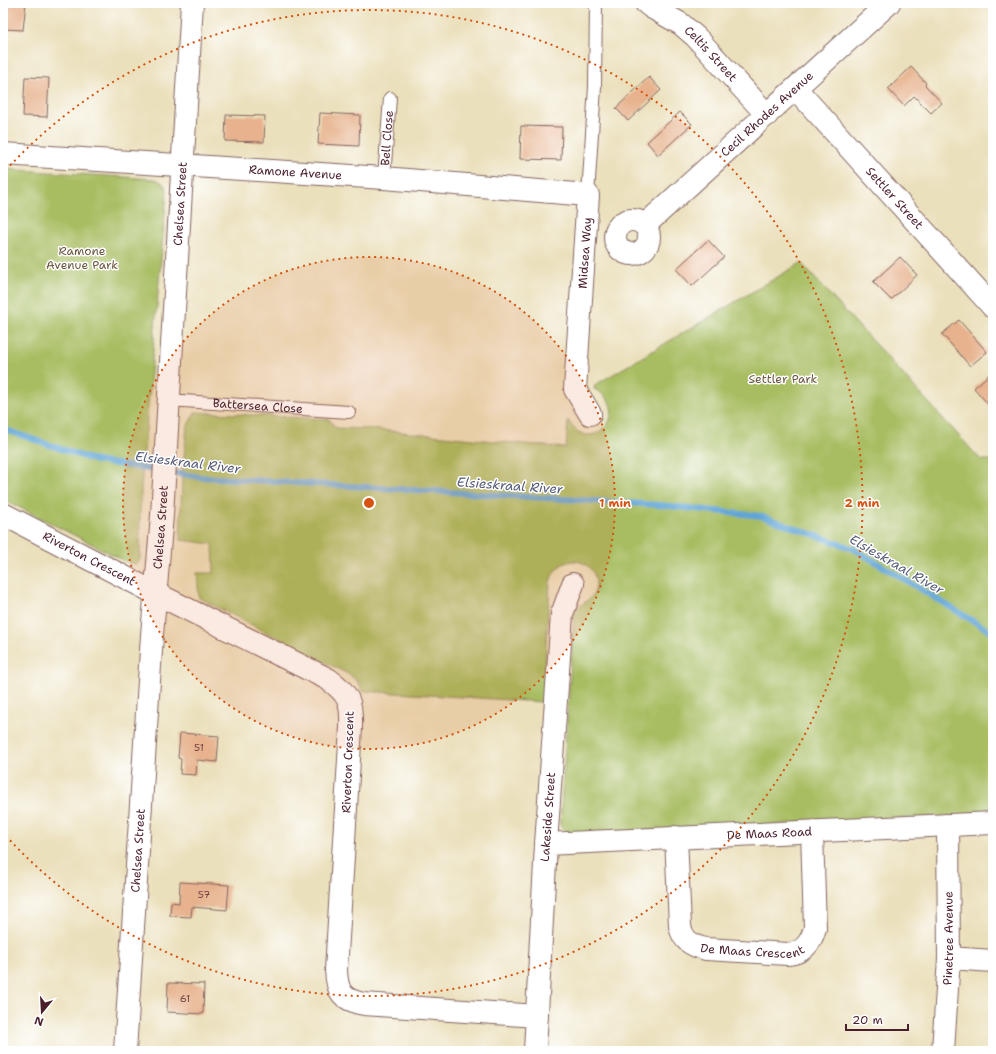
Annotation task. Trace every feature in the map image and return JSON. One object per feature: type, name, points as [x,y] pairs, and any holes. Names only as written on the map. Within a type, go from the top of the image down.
[{"type":"street","name":"Chelsea Street","points":[[125,1051],[155,593],[162,515],[181,166],[192,3]]},
{"type":"street","name":"Celtis Street","points":[[646,3],[681,24],[696,37],[767,115]]},
{"type":"street","name":"Cecil Rhodes Avenue","points":[[645,225],[889,3]]},
{"type":"street","name":"Settler Street","points":[[796,89],[993,307]]},
{"type":"street","name":"Ramone Avenue","points":[[3,154],[384,178],[588,195]]},
{"type":"street","name":"Midsea Way","points":[[588,195],[576,389],[590,414]]},
{"type":"street","name":"Riverton Crescent","points":[[3,514],[155,593],[328,679],[338,687],[348,699],[351,706],[351,728],[336,970],[337,984],[344,996],[349,1000],[364,1004],[537,1016]]},
{"type":"street","name":"Lakeside Street","points":[[535,1051],[546,844],[562,614],[573,584]]},
{"type":"street","name":"De Maas Road","points":[[546,844],[993,823]]},
{"type":"street","name":"Pinetree Avenue","points":[[943,1051],[949,958],[948,826]]},
{"type":"street","name":"De Maas Crescent","points":[[676,837],[680,926],[686,940],[698,947],[706,949],[788,954],[800,951],[805,947],[810,942],[815,928],[812,832]]},
{"type":"street","points":[[949,958],[993,961]]},
{"type":"lane","name":"Midsea Way","points":[[588,195],[595,87],[596,3]]},
{"type":"lane","name":"Bell Close","points":[[384,178],[390,98]]},
{"type":"lane","name":"Battersea Close","points":[[167,409],[349,412]]},
{"type":"green space","name":"Ramone Avenue Park","points":[[3,169],[154,179],[162,183],[167,190],[142,475],[140,559],[136,564],[127,562],[3,499]]},
{"type":"green space","name":"Settler Park","points":[[801,263],[981,460],[993,460],[993,814],[567,834],[561,827],[560,823],[574,617],[578,608],[593,594],[596,583],[594,574],[589,567],[575,561],[567,562],[560,566],[554,573],[550,582],[543,702],[363,691],[358,682],[350,675],[199,598],[197,573],[214,573],[213,544],[180,540],[182,476],[187,427],[195,412],[329,419],[336,428],[371,429],[566,448],[568,420],[577,431],[587,435],[597,433],[605,427],[610,418],[611,408],[606,398],[594,389],[595,385]]},
{"type":"building","points":[[3,3],[26,3],[23,30],[3,29]]},
{"type":"building","points":[[911,67],[942,103],[931,113],[914,96],[904,106],[888,89]]},
{"type":"building","points":[[25,77],[49,78],[47,117],[23,116]]},
{"type":"building","points":[[649,77],[661,90],[628,121],[616,108]]},
{"type":"building","points":[[680,112],[692,124],[658,155],[647,142]]},
{"type":"building","points":[[320,113],[360,115],[359,146],[318,144]]},
{"type":"building","points":[[226,115],[265,116],[264,142],[225,141]]},
{"type":"building","points":[[521,126],[562,127],[561,160],[520,159]]},
{"type":"building","points":[[708,240],[724,257],[692,286],[676,269]]},
{"type":"building","points":[[900,257],[917,275],[891,300],[873,282]]},
{"type":"building","points":[[959,320],[987,352],[970,366],[942,334]]},
{"type":"building","points":[[993,371],[993,410],[974,388]]},
{"type":"building","points":[[180,733],[219,736],[217,762],[197,760],[196,775],[180,774],[181,759],[178,758]]},
{"type":"building","points":[[180,882],[229,885],[227,910],[192,907],[191,917],[170,916],[171,902],[179,903]]},
{"type":"building","points":[[168,983],[204,984],[203,1014],[167,1012]]},
{"type":"waterway","name":"Elsieskraal River","points":[[3,429],[96,461],[201,477],[660,505],[761,516],[854,549],[993,633]]}]
